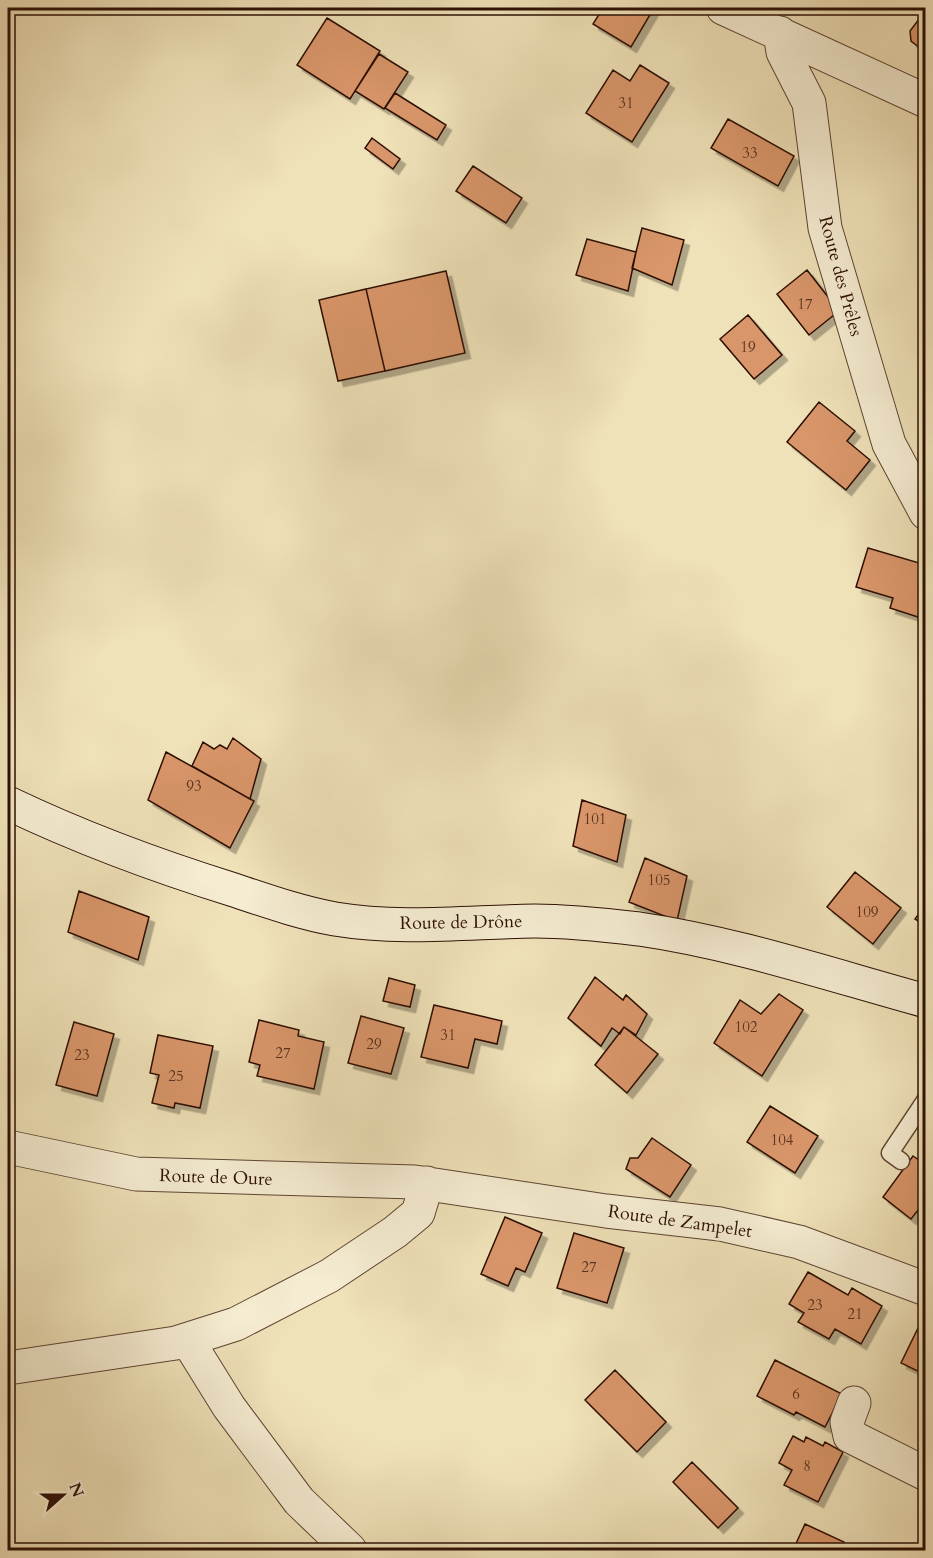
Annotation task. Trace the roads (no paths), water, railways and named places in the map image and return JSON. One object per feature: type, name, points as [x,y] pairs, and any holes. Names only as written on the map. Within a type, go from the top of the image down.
[{"type":"street","points":[[723,8],[926,100]]},
{"type":"street","name":"Route des Prêles","points":[[780,33],[783,52],[809,103],[825,228],[888,444],[926,513]]},
{"type":"street","name":"Route de Drône","points":[[8,803],[154,864],[286,907],[334,919],[380,923],[457,924],[537,921],[596,924],[642,930],[715,944],[926,1001]]},
{"type":"street","name":"Route de Oure","points":[[8,1147],[136,1174],[427,1183]]},
{"type":"street","points":[[8,1368],[188,1341],[236,1324],[329,1276],[395,1232],[418,1213],[427,1183]]},
{"type":"street","name":"Route de Zampelet","points":[[427,1183],[606,1211],[720,1224],[764,1232],[799,1242],[926,1289]]},
{"type":"street","points":[[188,1341],[229,1407],[299,1501],[350,1551]]},
{"type":"street","points":[[854,1403],[848,1422],[850,1436],[926,1474]]},
{"type":"lane","points":[[901,1161],[890,1153],[926,1100]]}]
